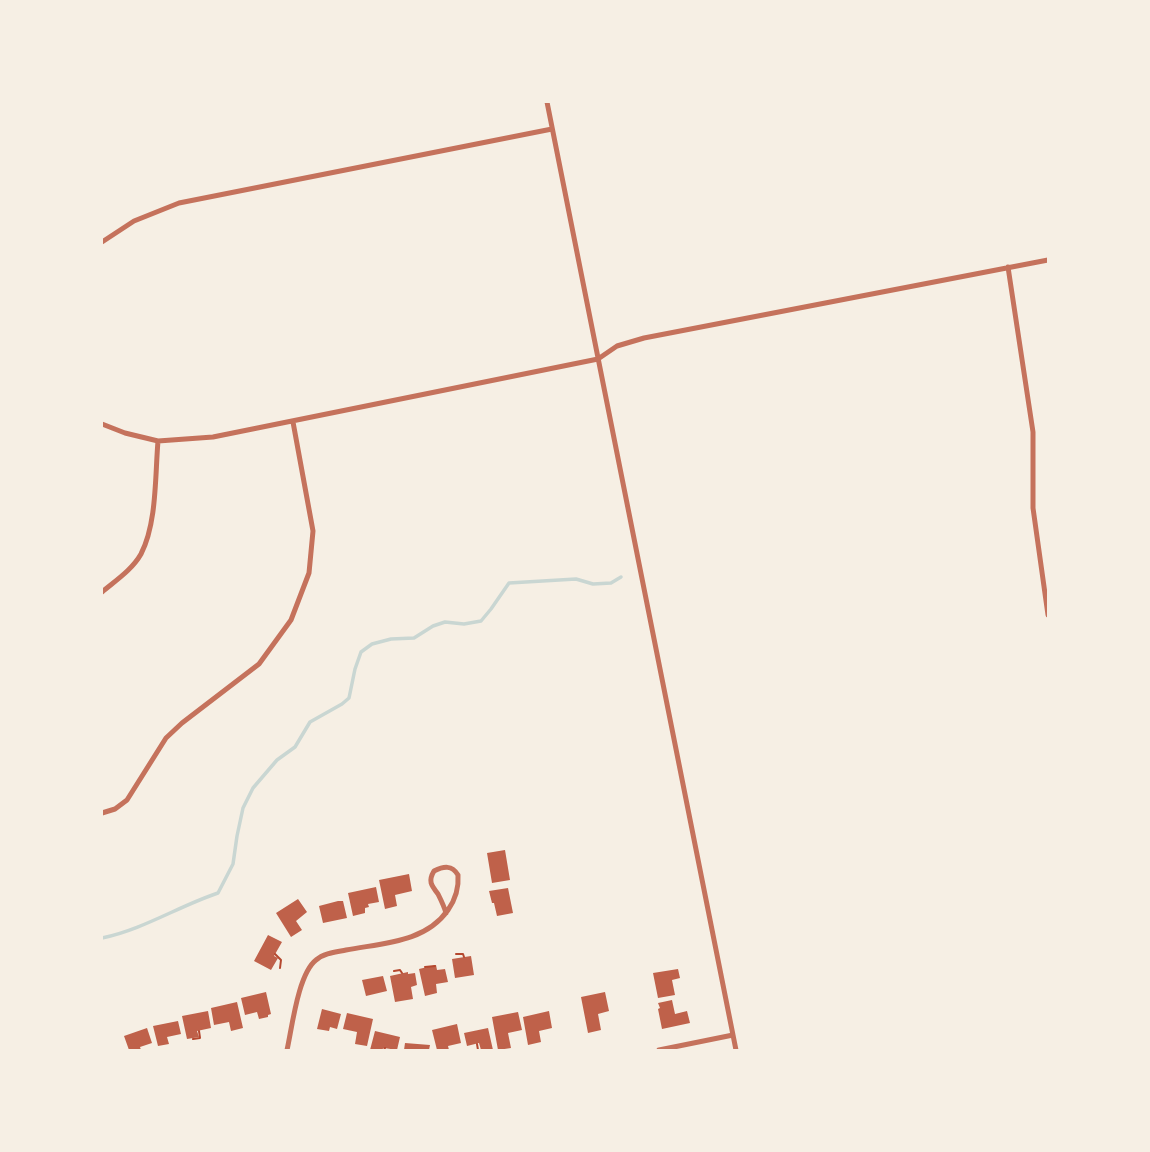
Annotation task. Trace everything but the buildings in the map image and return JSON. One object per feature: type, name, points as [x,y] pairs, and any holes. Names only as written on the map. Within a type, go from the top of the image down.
[{"type":"street","points":[[547,102],[736,1051]]},
{"type":"street","points":[[102,242],[134,221],[179,203],[552,129]]},
{"type":"street","points":[[102,424],[158,442],[214,437],[598,359],[617,346],[644,338],[1048,260]]},
{"type":"street","points":[[1008,267],[1033,432],[1033,508],[1048,615]]},
{"type":"street","points":[[102,813],[115,809],[127,800],[166,738],[259,664],[291,620],[309,573],[313,531],[293,422]]},
{"type":"street","points":[[102,592],[120,578],[140,556],[151,526],[158,442]]},
{"type":"street","points":[[287,1051],[301,983],[306,971],[316,960],[329,953],[419,935],[436,923],[446,912],[454,898],[458,875],[448,867],[434,871],[431,878],[432,888],[440,897],[446,912]]},
{"type":"street","points":[[659,1051],[733,1035]]},
{"type":"path","points":[[275,954],[281,958],[280,968]]},
{"type":"path","points":[[456,954],[463,954],[464,957]]},
{"type":"path","points":[[425,967],[435,966]]},
{"type":"path","points":[[394,971],[400,970],[402,973]]},
{"type":"path","points":[[193,1039],[200,1038],[199,1031]]},
{"type":"path","points":[[477,1044],[478,1051]]},
{"type":"waterway","points":[[102,938],[132,929],[218,893],[233,864],[243,808],[253,788],[277,760],[295,747],[310,722],[349,698],[361,652],[372,644],[391,639],[414,638],[445,622],[464,624],[481,621],[509,583],[576,579],[593,584],[611,583],[621,577]]}]
